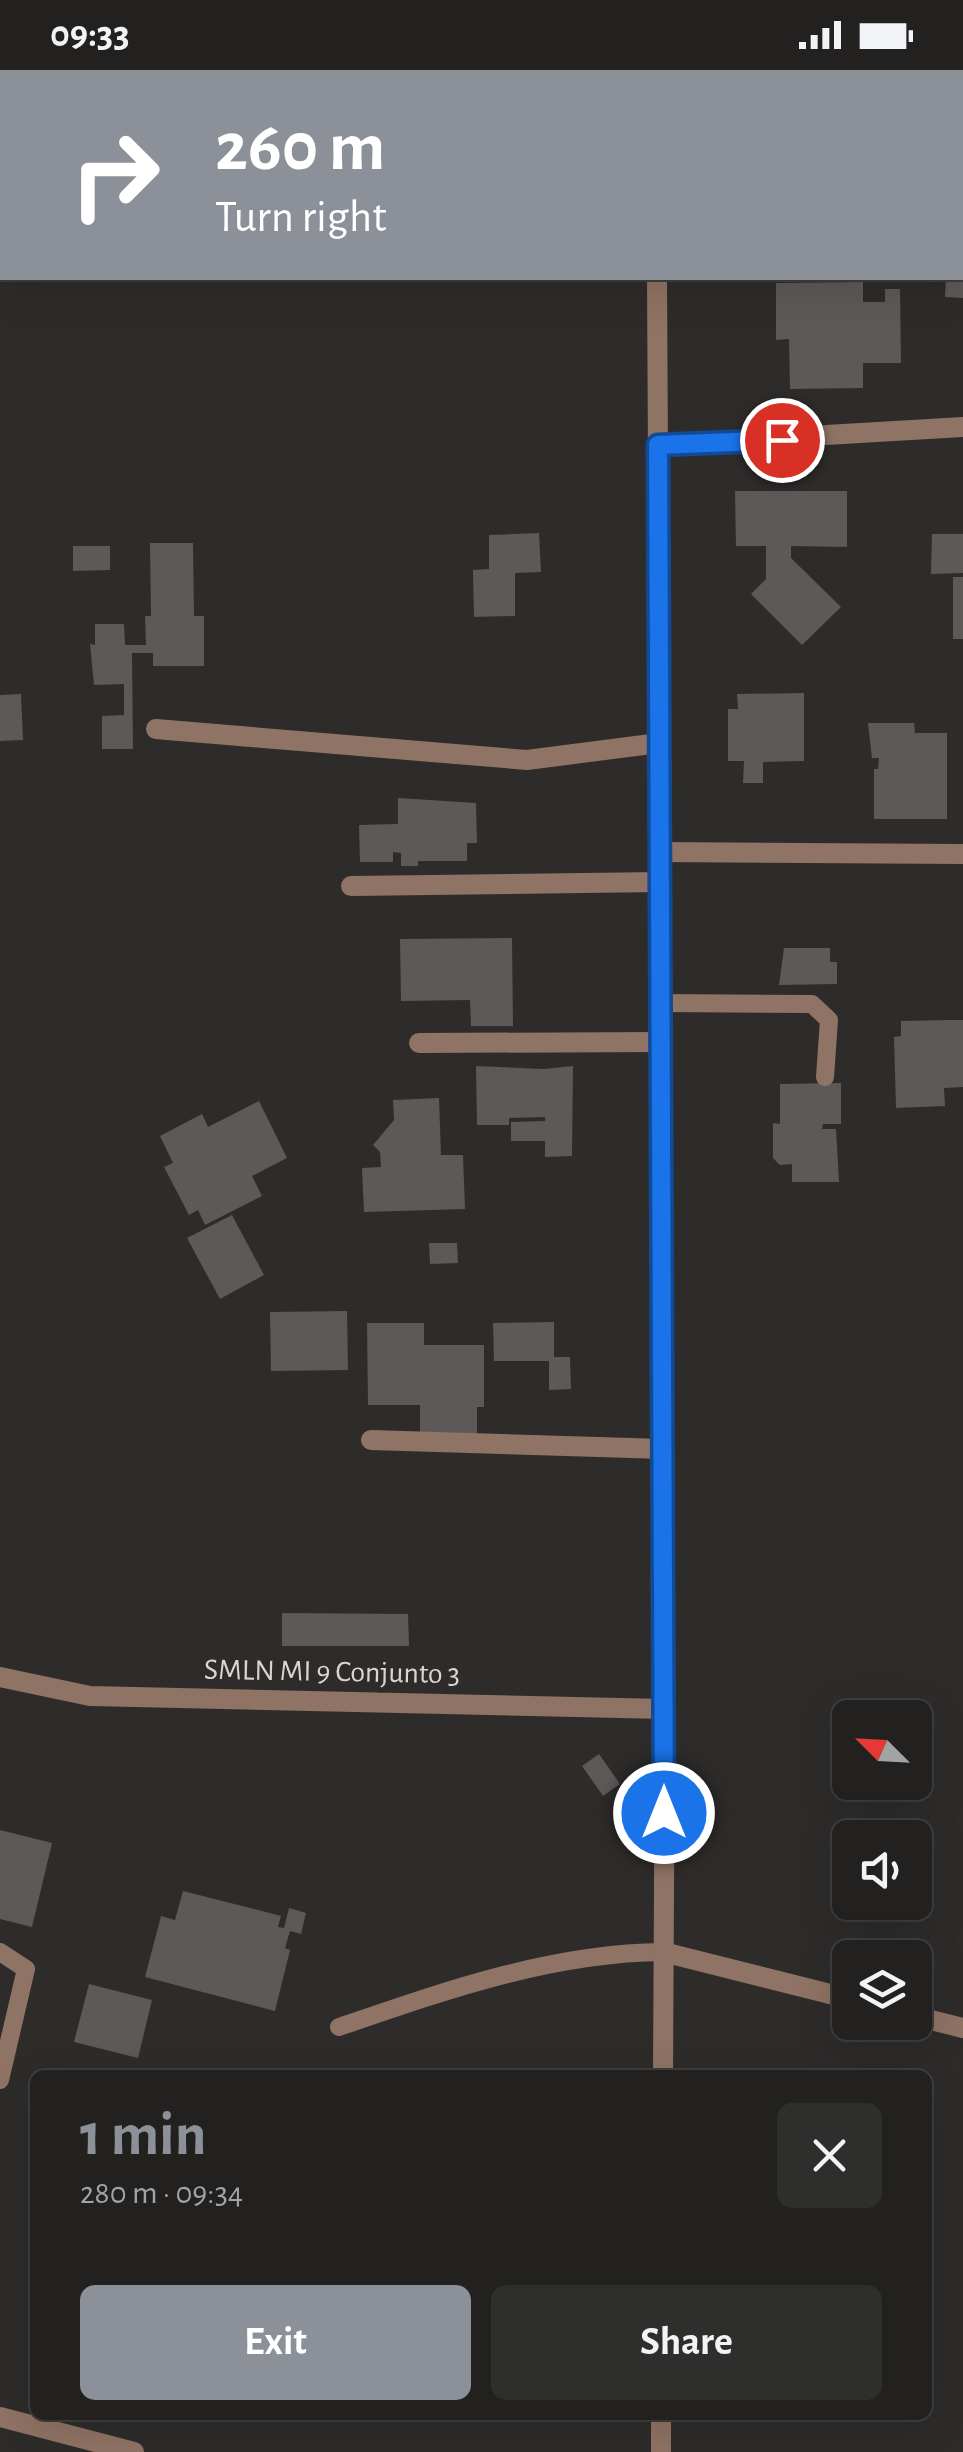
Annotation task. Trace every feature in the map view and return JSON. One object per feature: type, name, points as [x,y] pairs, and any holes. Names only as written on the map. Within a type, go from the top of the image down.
[{"type":"street","points":[[656,280],[664,1449],[663,2070]]},
{"type":"street","points":[[658,445],[963,427]]},
{"type":"street","points":[[156,730],[528,760],[659,743]]},
{"type":"street","points":[[660,852],[963,854]]},
{"type":"street","points":[[351,886],[660,882]]},
{"type":"street","points":[[419,1042],[661,1042]]},
{"type":"street","points":[[371,1440],[664,1449]]},
{"type":"street","name":"SMLN MI 9 Conjunto 3","points":[[0,1677],[90,1696],[665,1709]]},
{"type":"street","points":[[664,1952],[832,1994]]},
{"type":"street","points":[[932,2020],[963,2028]]},
{"type":"street","points":[[0,2417],[134,2452]]},
{"type":"street","points":[[661,2420],[661,2452]]},
{"type":"lane","points":[[660,1003],[812,1004],[829,1020],[825,1077]]},
{"type":"lane","points":[[0,1952],[26,1969],[0,2080]]},
{"type":"lane","points":[[338,2027],[443,1992],[561,1961],[614,1952],[664,1952]]},
{"type":"building","points":[[946,280],[963,280],[963,298],[945,297]]},
{"type":"building","points":[[863,282],[863,302],[885,302],[885,289],[900,289],[901,363],[863,363],[863,388],[790,389],[789,339],[776,340],[776,283]]},
{"type":"building","points":[[735,491],[847,491],[847,547],[791,546],[791,558],[841,607],[802,645],[751,594],[766,579],[766,546],[736,546]]},
{"type":"building","points":[[539,533],[541,572],[515,573],[515,616],[474,617],[473,570],[489,569],[489,535]]},
{"type":"building","points":[[932,534],[963,534],[963,573],[931,574]]},
{"type":"building","points":[[150,543],[193,543],[194,616],[204,616],[204,666],[153,666],[153,653],[132,653],[133,749],[102,749],[102,716],[124,715],[124,684],[94,685],[90,644],[95,645],[95,624],[124,624],[125,645],[146,645],[145,616],[151,616]]},
{"type":"building","points":[[73,546],[110,546],[110,570],[73,571]]},
{"type":"building","points":[[953,577],[963,577],[963,639],[953,639]]},
{"type":"building","points":[[804,693],[804,761],[763,762],[763,783],[743,783],[744,761],[728,761],[728,709],[738,709],[737,694]]},
{"type":"building","points":[[21,694],[23,740],[0,741],[0,695]]},
{"type":"building","points":[[868,723],[914,723],[915,733],[947,733],[947,819],[874,819],[874,769],[878,769],[879,758],[872,758]]},
{"type":"building","points":[[398,798],[476,803],[477,843],[467,843],[467,861],[418,861],[418,866],[401,866],[401,853],[393,852],[393,862],[360,862],[359,825],[398,824]]},
{"type":"building","points":[[512,938],[513,1026],[471,1026],[470,1000],[401,1001],[400,939]]},
{"type":"building","points":[[784,948],[830,948],[830,962],[837,962],[837,984],[779,985]]},
{"type":"building","points":[[963,1020],[963,1087],[944,1088],[945,1106],[896,1108],[894,1037],[901,1036],[901,1021]]},
{"type":"building","points":[[476,1066],[573,1066],[572,1156],[545,1157],[545,1141],[511,1141],[511,1122],[545,1121],[545,1117],[509,1118],[509,1125],[477,1125]]},
{"type":"building","points":[[841,1083],[841,1124],[823,1124],[822,1129],[836,1129],[839,1182],[792,1182],[792,1164],[780,1165],[773,1158],[773,1123],[780,1124],[780,1084]]},
{"type":"building","points":[[439,1098],[441,1155],[463,1155],[465,1209],[364,1212],[362,1168],[381,1167],[380,1152],[373,1145],[394,1120],[393,1100]]},
{"type":"building","points":[[259,1101],[287,1158],[252,1176],[262,1196],[205,1225],[198,1210],[189,1215],[164,1167],[173,1163],[160,1136],[202,1114],[208,1127]]},
{"type":"building","points":[[232,1215],[264,1275],[220,1299],[187,1238]]},
{"type":"building","points":[[429,1243],[457,1243],[458,1263],[430,1264]]},
{"type":"building","points":[[347,1311],[348,1370],[271,1371],[270,1312]]},
{"type":"building","points":[[554,1322],[554,1357],[570,1357],[571,1389],[549,1390],[549,1361],[494,1361],[493,1323]]},
{"type":"building","points":[[367,1323],[424,1323],[424,1345],[484,1345],[484,1407],[477,1407],[477,1438],[420,1438],[420,1405],[368,1405]]},
{"type":"building","points":[[282,1613],[408,1614],[409,1646],[282,1646]]},
{"type":"building","points":[[599,1754],[620,1784],[603,1796],[582,1766]]},
{"type":"building","points":[[0,1830],[52,1843],[32,1927],[0,1919]]},
{"type":"building","points":[[183,1891],[281,1916],[278,1927],[284,1928],[289,1908],[306,1913],[301,1934],[290,1931],[285,1948],[290,1950],[275,2011],[145,1977],[161,1916],[175,1920]]},
{"type":"building","points":[[89,1984],[152,2000],[138,2058],[74,2042]]},
{"type":"route","points":[[664,1813],[658,445],[782,440]]}]
